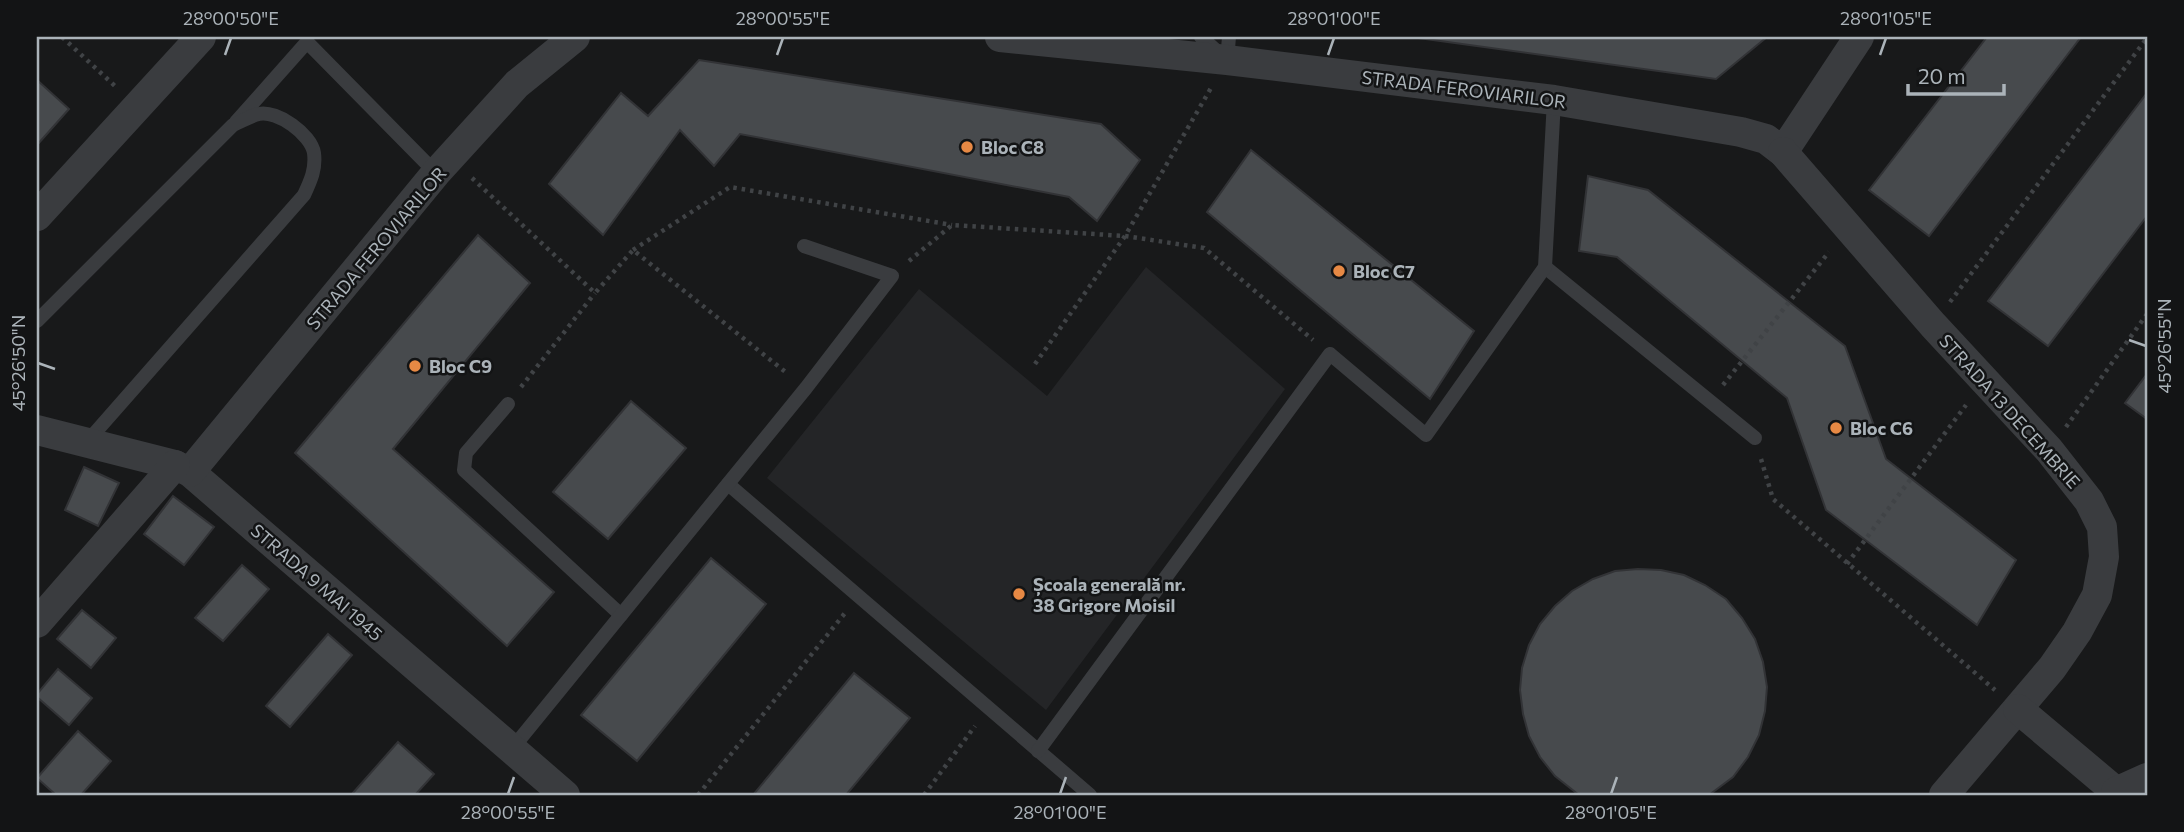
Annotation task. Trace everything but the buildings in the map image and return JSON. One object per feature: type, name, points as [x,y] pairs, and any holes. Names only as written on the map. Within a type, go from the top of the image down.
[{"type":"street","points":[[37,216],[201,37]]},
{"type":"street","name":"STRADA FEROVIARILOR","points":[[37,622],[182,469],[517,84],[575,37]]},
{"type":"street","name":"STRADA FEROVIARILOR","points":[[1000,37],[1228,48],[1741,132],[1766,139],[1783,152]]},
{"type":"street","points":[[1783,152],[1859,37]]},
{"type":"street","name":"STRADA 13 DECEMBRIE","points":[[1783,152],[1933,325],[2049,450],[2089,501],[2102,527],[2104,556],[2098,595],[2077,632],[2052,668],[1944,795]]},
{"type":"street","name":"STRADA 9 MAI 1945","points":[[37,430],[182,469],[565,795]]},
{"type":"street","points":[[2018,709],[2118,794],[2147,778]]},
{"type":"lane","points":[[1201,37],[1228,48]]},
{"type":"lane","points":[[37,321],[233,125],[307,43],[443,166]]},
{"type":"lane","points":[[1038,751],[1329,354],[1426,435],[1545,267],[1554,100]]},
{"type":"lane","points":[[86,443],[304,195],[314,174],[314,150],[301,132],[281,117],[261,113],[233,125]]},
{"type":"lane","points":[[511,750],[806,388],[892,276],[804,246]]},
{"type":"lane","points":[[1545,267],[1755,438]]},
{"type":"lane","points":[[508,404],[466,453],[464,470],[621,615]]},
{"type":"lane","points":[[728,484],[1090,795]]},
{"type":"path","points":[[62,37],[138,108]]},
{"type":"path","points":[[1933,325],[2147,38]]},
{"type":"path","points":[[1035,364],[1125,236],[1228,48]]},
{"type":"path","points":[[443,166],[595,293]]},
{"type":"path","points":[[508,404],[632,250],[730,187],[952,225],[1125,236],[1204,248],[1329,354]]},
{"type":"path","points":[[892,276],[952,225]]},
{"type":"path","points":[[1709,402],[1848,229]]},
{"type":"path","points":[[632,250],[806,388]]},
{"type":"path","points":[[2049,450],[2147,314]]},
{"type":"path","points":[[1847,564],[1985,380]]},
{"type":"path","points":[[1755,438],[1773,499],[2018,709]]},
{"type":"path","points":[[698,795],[858,597]]},
{"type":"path","points":[[923,795],[988,708]]},
{"type":"shaded area","name":"Școala generală nr. 38 Grigore Moisil","points":[[1146,267],[1285,389],[1046,710],[767,478],[919,289],[1047,396]]},
{"type":"place","name":"Bloc C8","points":[[967,147]]},
{"type":"place","name":"Bloc C7","points":[[1339,271]]},
{"type":"place","name":"Bloc C9","points":[[415,366]]},
{"type":"place","name":"Bloc C6","points":[[1836,428]]},
{"type":"place","name":"Școala generală nr. 38 Grigore Moisil","points":[[1019,594]]}]
